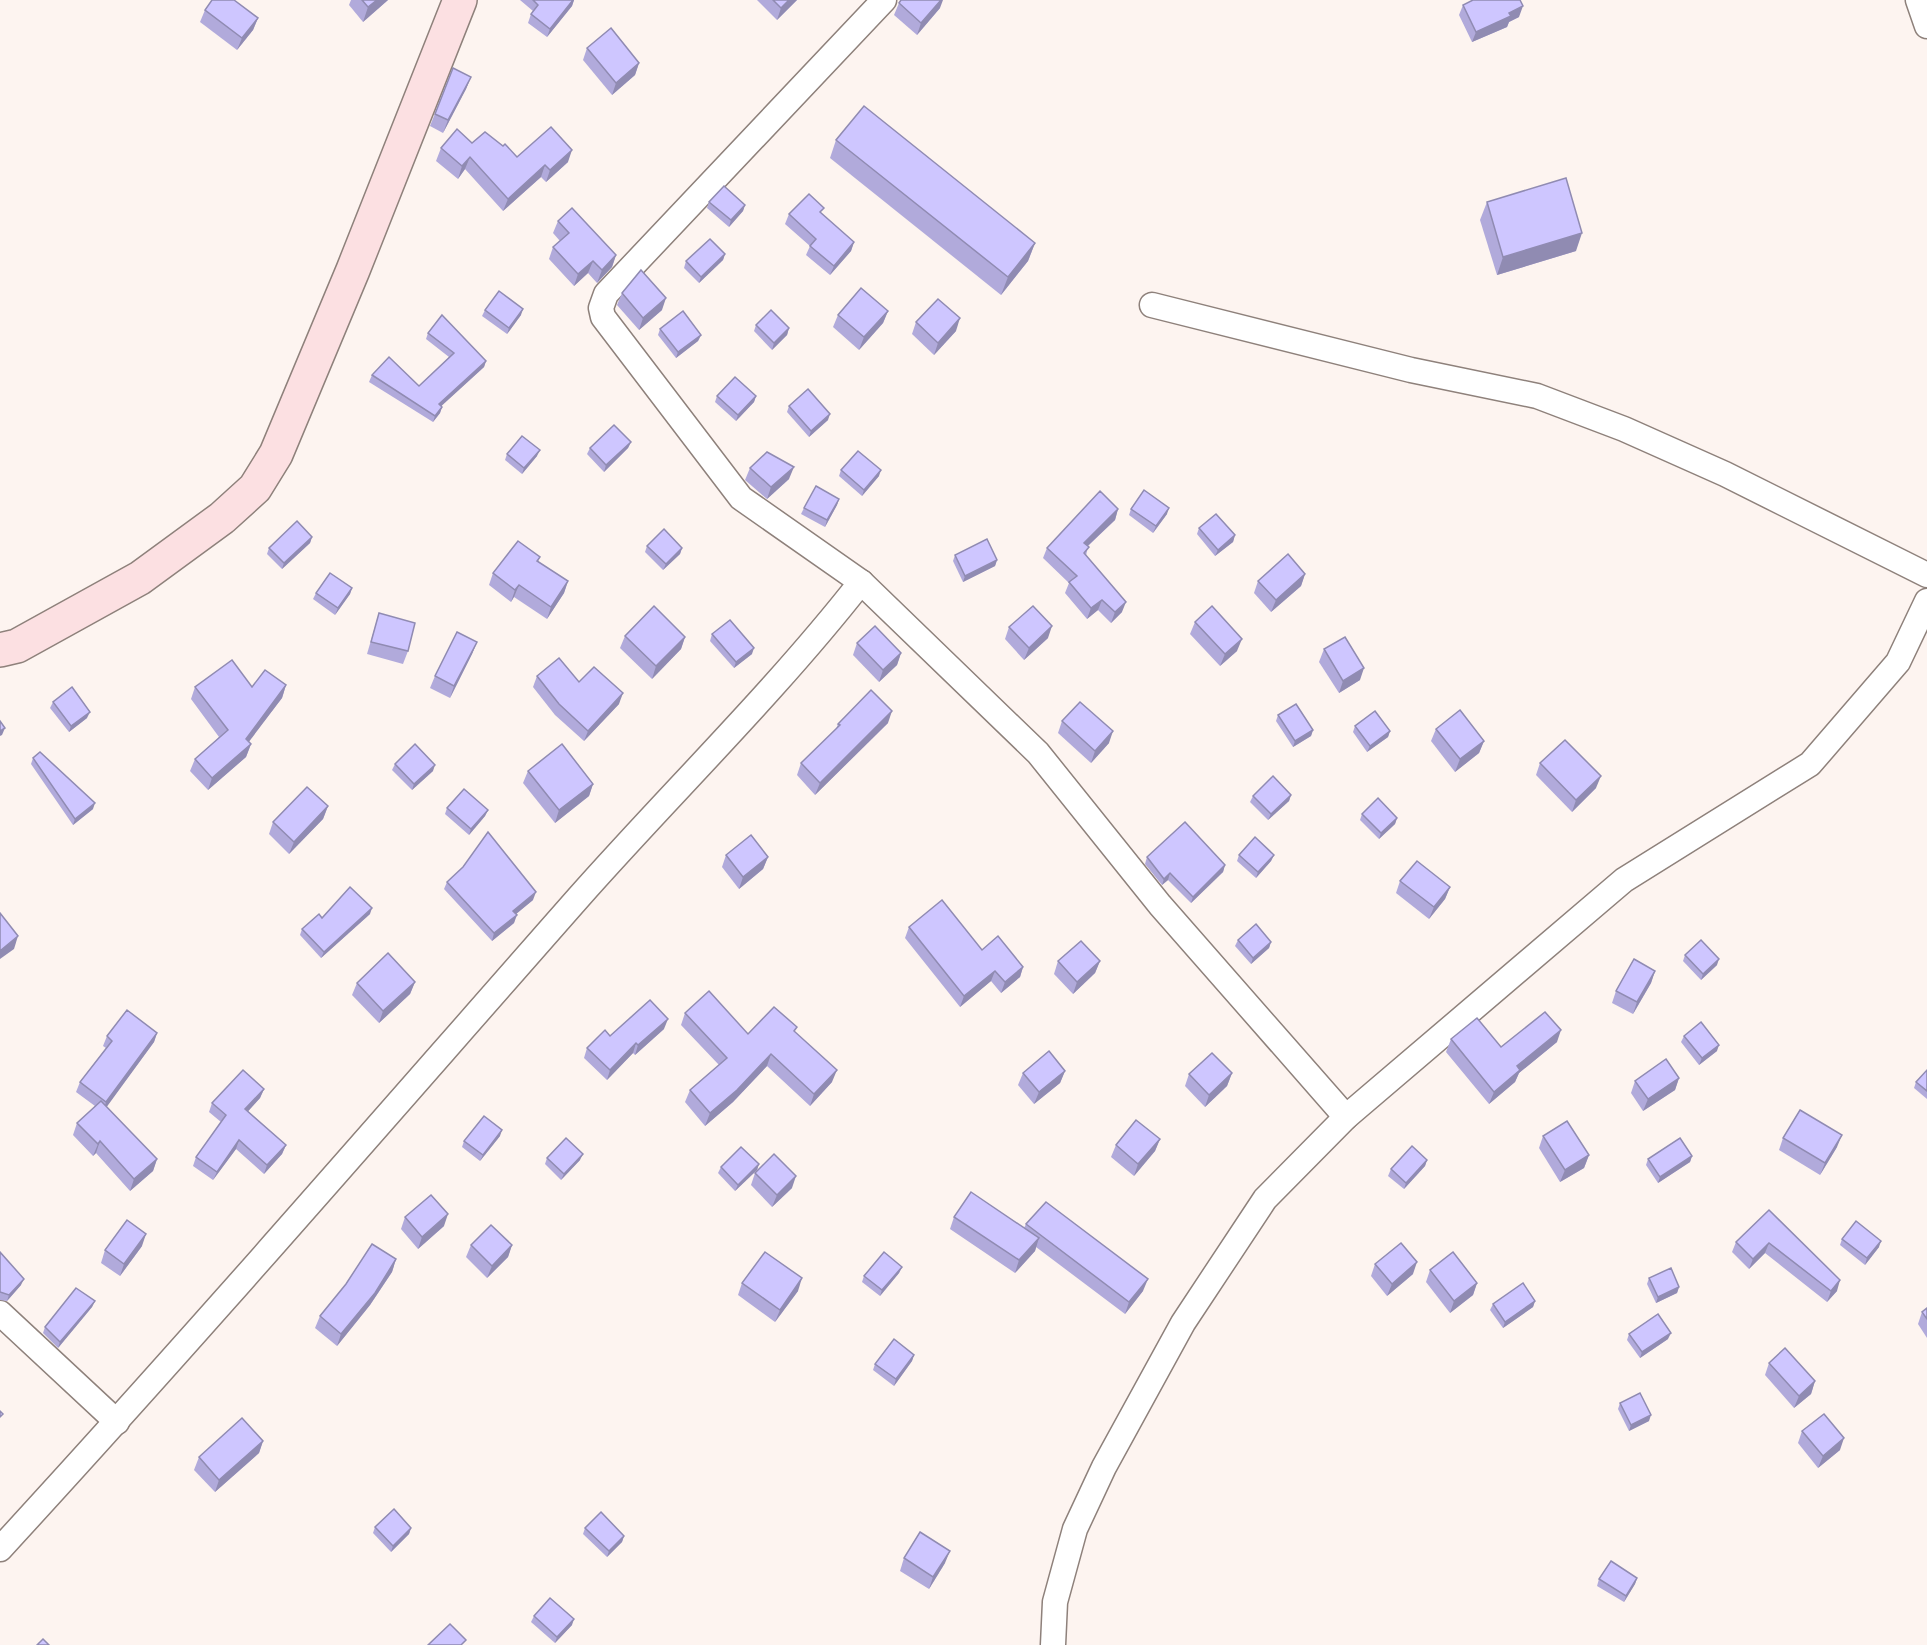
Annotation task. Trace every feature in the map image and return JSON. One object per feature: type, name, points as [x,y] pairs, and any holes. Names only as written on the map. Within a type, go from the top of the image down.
[{"type":"main road","points":[[0,650],[17,646],[140,578],[222,518],[255,488],[276,454],[353,270],[460,0]]},
{"type":"street","points":[[884,0],[606,294],[601,309],[603,317],[610,330],[741,498],[861,582],[1038,753],[1160,905],[1346,1117]]},
{"type":"street","points":[[1918,0],[1927,26]]},
{"type":"street","points":[[1152,305],[1411,370],[1537,396],[1624,429],[1725,474],[1927,575]]},
{"type":"street","points":[[0,1549],[117,1422],[645,823],[816,639],[861,582]]},
{"type":"street","points":[[1053,1645],[1055,1602],[1075,1529],[1104,1467],[1183,1323],[1264,1199],[1346,1117],[1624,880],[1810,764],[1898,662],[1927,601]]},
{"type":"street","points":[[0,1313],[117,1422]]},
{"type":"building","points":[[212,0],[234,0],[258,18],[242,38],[205,10]]},
{"type":"building","points":[[362,0],[377,0],[368,7]]},
{"type":"building","points":[[533,0],[573,0],[550,29],[531,14],[538,5]]},
{"type":"building","points":[[773,0],[789,0],[781,8]]},
{"type":"building","points":[[901,0],[941,0],[921,23],[899,3]]},
{"type":"building","points":[[1473,0],[1520,0],[1523,6],[1509,13],[1511,16],[1476,32],[1463,5]]},
{"type":"building","points":[[611,28],[639,63],[616,83],[587,48]]},
{"type":"building","points":[[453,68],[471,77],[448,120],[435,114]]},
{"type":"building","points":[[864,106],[1035,243],[1008,277],[836,140]]},
{"type":"building","points":[[551,127],[572,150],[550,170],[545,165],[508,199],[470,157],[462,166],[441,148],[457,129],[472,143],[485,132],[503,146],[505,144],[517,157]]},
{"type":"building","points":[[1566,178],[1582,233],[1503,257],[1487,202]]},
{"type":"building","points":[[724,186],[745,205],[731,220],[709,202]]},
{"type":"building","points":[[809,194],[824,208],[820,212],[854,242],[834,266],[810,246],[816,239],[789,214]]},
{"type":"building","points":[[572,208],[616,255],[602,270],[593,261],[578,274],[553,247],[569,233],[558,221]]},
{"type":"building","points":[[710,239],[725,254],[701,277],[686,261]]},
{"type":"building","points":[[641,270],[666,298],[643,318],[622,293]]},
{"type":"building","points":[[861,288],[888,311],[864,337],[838,315]]},
{"type":"building","points":[[499,291],[523,309],[509,328],[485,310]]},
{"type":"building","points":[[938,299],[960,318],[938,343],[916,322]]},
{"type":"building","points":[[771,310],[789,328],[774,343],[756,325]]},
{"type":"building","points":[[683,311],[701,335],[678,352],[660,329]]},
{"type":"building","points":[[442,315],[486,361],[439,404],[442,407],[435,416],[372,375],[389,357],[419,386],[454,353],[428,333]]},
{"type":"building","points":[[735,377],[756,396],[738,415],[717,396]]},
{"type":"building","points":[[808,389],[830,414],[811,431],[789,406]]},
{"type":"building","points":[[614,425],[631,442],[606,465],[590,448]]},
{"type":"building","points":[[522,436],[540,450],[524,468],[507,454]]},
{"type":"building","points":[[858,451],[881,470],[864,490],[841,470]]},
{"type":"building","points":[[767,452],[794,467],[771,487],[750,468]]},
{"type":"building","points":[[816,486],[839,499],[827,520],[804,508]]},
{"type":"building","points":[[1144,490],[1169,508],[1156,526],[1131,509]]},
{"type":"building","points":[[1100,491],[1118,509],[1084,543],[1089,547],[1084,553],[1126,602],[1115,612],[1102,600],[1091,608],[1069,582],[1077,576],[1047,548]]},
{"type":"building","points":[[1216,514],[1235,535],[1218,550],[1199,528]]},
{"type":"building","points":[[297,521],[312,537],[284,563],[269,548]]},
{"type":"building","points":[[664,529],[682,548],[666,564],[647,546]]},
{"type":"building","points":[[987,539],[997,560],[965,576],[955,555]]},
{"type":"building","points":[[518,541],[540,557],[537,561],[568,581],[551,607],[519,585],[515,590],[493,573]]},
{"type":"building","points":[[1288,554],[1305,574],[1276,600],[1258,581]]},
{"type":"building","points":[[330,573],[352,588],[338,608],[316,593]]},
{"type":"building","points":[[654,606],[685,637],[656,666],[625,636]]},
{"type":"building","points":[[1033,606],[1052,626],[1029,648],[1009,627]]},
{"type":"building","points":[[1212,606],[1242,639],[1225,654],[1195,622]]},
{"type":"building","points":[[379,613],[415,623],[408,651],[371,642]]},
{"type":"building","points":[[730,620],[754,648],[736,662],[712,634]]},
{"type":"building","points":[[875,626],[901,653],[883,670],[857,643]]},
{"type":"building","points":[[457,632],[477,642],[454,686],[435,676]]},
{"type":"building","points":[[1345,637],[1364,668],[1343,681],[1324,649]]},
{"type":"building","points":[[559,658],[579,682],[594,667],[623,693],[588,731],[559,704],[537,676]]},
{"type":"building","points":[[232,660],[252,687],[265,670],[286,685],[246,739],[251,744],[212,778],[195,759],[228,730],[195,687]]},
{"type":"building","points":[[72,687],[90,712],[71,726],[53,702]]},
{"type":"building","points":[[871,690],[892,711],[820,783],[801,763],[840,725],[838,724]]},
{"type":"building","points":[[1080,702],[1113,731],[1095,751],[1062,721]]},
{"type":"building","points":[[1296,704],[1313,730],[1295,741],[1278,715]]},
{"type":"building","points":[[1460,710],[1484,741],[1460,759],[1436,729]]},
{"type":"building","points":[[1375,711],[1390,731],[1370,746],[1355,726]]},
{"type":"building","points":[[0,721],[5,728],[0,731]]},
{"type":"building","points":[[1565,740],[1601,776],[1576,800],[1540,763]]},
{"type":"building","points":[[415,744],[435,765],[414,784],[395,764]]},
{"type":"building","points":[[562,744],[593,784],[559,810],[528,771]]},
{"type":"building","points":[[40,752],[95,803],[75,819],[33,758]]},
{"type":"building","points":[[1273,776],[1291,795],[1271,814],[1253,796]]},
{"type":"building","points":[[307,787],[328,806],[294,842],[273,822]]},
{"type":"building","points":[[464,789],[488,810],[471,829],[447,808]]},
{"type":"building","points":[[1378,798],[1397,818],[1381,833],[1362,814]]},
{"type":"building","points":[[1185,822],[1225,865],[1193,897],[1170,873],[1164,879],[1147,857]]},
{"type":"building","points":[[488,832],[536,892],[513,911],[517,915],[494,933],[447,882],[463,867]]},
{"type":"building","points":[[751,835],[768,857],[743,877],[726,855]]},
{"type":"building","points":[[1255,837],[1274,855],[1258,872],[1239,855]]},
{"type":"building","points":[[1417,861],[1450,887],[1434,907],[1400,881]]},
{"type":"building","points":[[350,887],[372,908],[324,952],[302,929],[319,914],[322,918]]},
{"type":"building","points":[[942,900],[982,950],[998,936],[1023,967],[1005,982],[995,971],[964,996],[909,927]]},
{"type":"building","points":[[0,913],[18,936],[0,951]]},
{"type":"building","points":[[1256,924],[1271,942],[1253,958],[1238,940]]},
{"type":"building","points":[[1701,940],[1719,959],[1703,974],[1685,955]]},
{"type":"building","points":[[1081,941],[1100,961],[1077,982],[1058,961]]},
{"type":"building","points":[[388,953],[415,982],[383,1011],[357,983]]},
{"type":"building","points":[[1634,959],[1655,971],[1637,1002],[1616,991]]},
{"type":"building","points":[[709,991],[748,1034],[774,1007],[797,1027],[794,1031],[837,1070],[814,1094],[771,1054],[737,1090],[710,1113],[690,1090],[727,1058],[685,1013]]},
{"type":"building","points":[[650,1000],[668,1019],[638,1045],[636,1043],[610,1070],[587,1048],[605,1030],[610,1036]]},
{"type":"building","points":[[127,1010],[157,1033],[106,1102],[80,1082],[112,1041],[107,1036]]},
{"type":"building","points":[[1545,1012],[1561,1030],[1517,1066],[1520,1070],[1494,1092],[1451,1039],[1477,1018],[1501,1047]]},
{"type":"building","points":[[1701,1022],[1719,1045],[1702,1058],[1684,1036]]},
{"type":"building","points":[[1049,1051],[1065,1071],[1039,1092],[1023,1073]]},
{"type":"building","points":[[1212,1053],[1232,1073],[1209,1095],[1189,1074]]},
{"type":"building","points":[[1666,1059],[1679,1078],[1648,1099],[1635,1081]]},
{"type":"building","points":[[243,1070],[264,1089],[245,1109],[286,1145],[267,1165],[239,1140],[217,1172],[196,1157],[226,1115],[212,1103]]},
{"type":"building","points":[[1927,1070],[1927,1091],[1916,1082]]},
{"type":"building","points":[[101,1101],[157,1159],[134,1179],[100,1141],[98,1144],[77,1123]]},
{"type":"building","points":[[1800,1110],[1842,1135],[1825,1163],[1783,1138]]},
{"type":"building","points":[[484,1116],[502,1130],[483,1155],[464,1141]]},
{"type":"building","points":[[1136,1120],[1160,1139],[1138,1164],[1116,1145]]},
{"type":"building","points":[[1567,1121],[1589,1155],[1565,1170],[1543,1136]]},
{"type":"building","points":[[566,1138],[583,1154],[564,1174],[547,1158]]},
{"type":"building","points":[[1680,1138],[1692,1156],[1660,1177],[1648,1159]]},
{"type":"building","points":[[1412,1146],[1427,1160],[1406,1183],[1391,1169]]},
{"type":"building","points":[[741,1147],[759,1164],[738,1185],[721,1167]]},
{"type":"building","points":[[774,1154],[796,1176],[777,1195],[755,1173]]},
{"type":"building","points":[[971,1192],[1039,1238],[1019,1260],[954,1217]]},
{"type":"building","points":[[431,1195],[448,1214],[422,1237],[405,1217]]},
{"type":"building","points":[[1046,1202],[1148,1279],[1129,1302],[1026,1224]]},
{"type":"building","points":[[1769,1210],[1840,1280],[1831,1291],[1769,1243],[1753,1259],[1736,1242]]},
{"type":"building","points":[[127,1220],[146,1234],[124,1264],[105,1250]]},
{"type":"building","points":[[1856,1221],[1881,1241],[1867,1258],[1842,1239]]},
{"type":"building","points":[[491,1225],[512,1245],[492,1266],[471,1245]]},
{"type":"building","points":[[1401,1243],[1417,1262],[1392,1284],[1375,1264]]},
{"type":"building","points":[[372,1244],[396,1259],[375,1293],[341,1334],[320,1316],[346,1284]]},
{"type":"building","points":[[0,1252],[24,1279],[9,1295],[0,1292]]},
{"type":"building","points":[[765,1252],[802,1278],[780,1310],[742,1283]]},
{"type":"building","points":[[884,1252],[902,1267],[882,1290],[864,1276]]},
{"type":"building","points":[[1453,1252],[1477,1283],[1454,1301],[1430,1270]]},
{"type":"building","points":[[1671,1268],[1679,1287],[1658,1297],[1649,1278]]},
{"type":"building","points":[[1523,1283],[1535,1301],[1505,1322],[1493,1304]]},
{"type":"building","points":[[76,1288],[95,1301],[60,1342],[45,1327]]},
{"type":"building","points":[[1927,1308],[1927,1319],[1922,1312]]},
{"type":"building","points":[[1658,1314],[1671,1333],[1642,1352],[1629,1334]]},
{"type":"building","points":[[894,1339],[914,1355],[896,1379],[875,1364]]},
{"type":"building","points":[[1785,1348],[1815,1381],[1799,1396],[1769,1363]]},
{"type":"building","points":[[1640,1393],[1651,1415],[1631,1425],[1620,1403]]},
{"type":"building","points":[[1824,1414],[1844,1438],[1823,1456],[1802,1431]]},
{"type":"building","points":[[242,1418],[263,1441],[219,1480],[199,1457]]},
{"type":"building","points":[[394,1509],[411,1528],[393,1546],[375,1527]]},
{"type":"building","points":[[601,1512],[624,1536],[609,1551],[585,1528]]},
{"type":"building","points":[[920,1532],[950,1551],[933,1577],[904,1558]]},
{"type":"building","points":[[1611,1561],[1637,1578],[1626,1596],[1599,1579]]},
{"type":"building","points":[[550,1598],[574,1619],[557,1637],[534,1616]]},
{"type":"building","points":[[450,1624],[466,1640],[461,1645],[428,1645]]},
{"type":"building","points":[[43,1639],[49,1645],[37,1645]]}]
